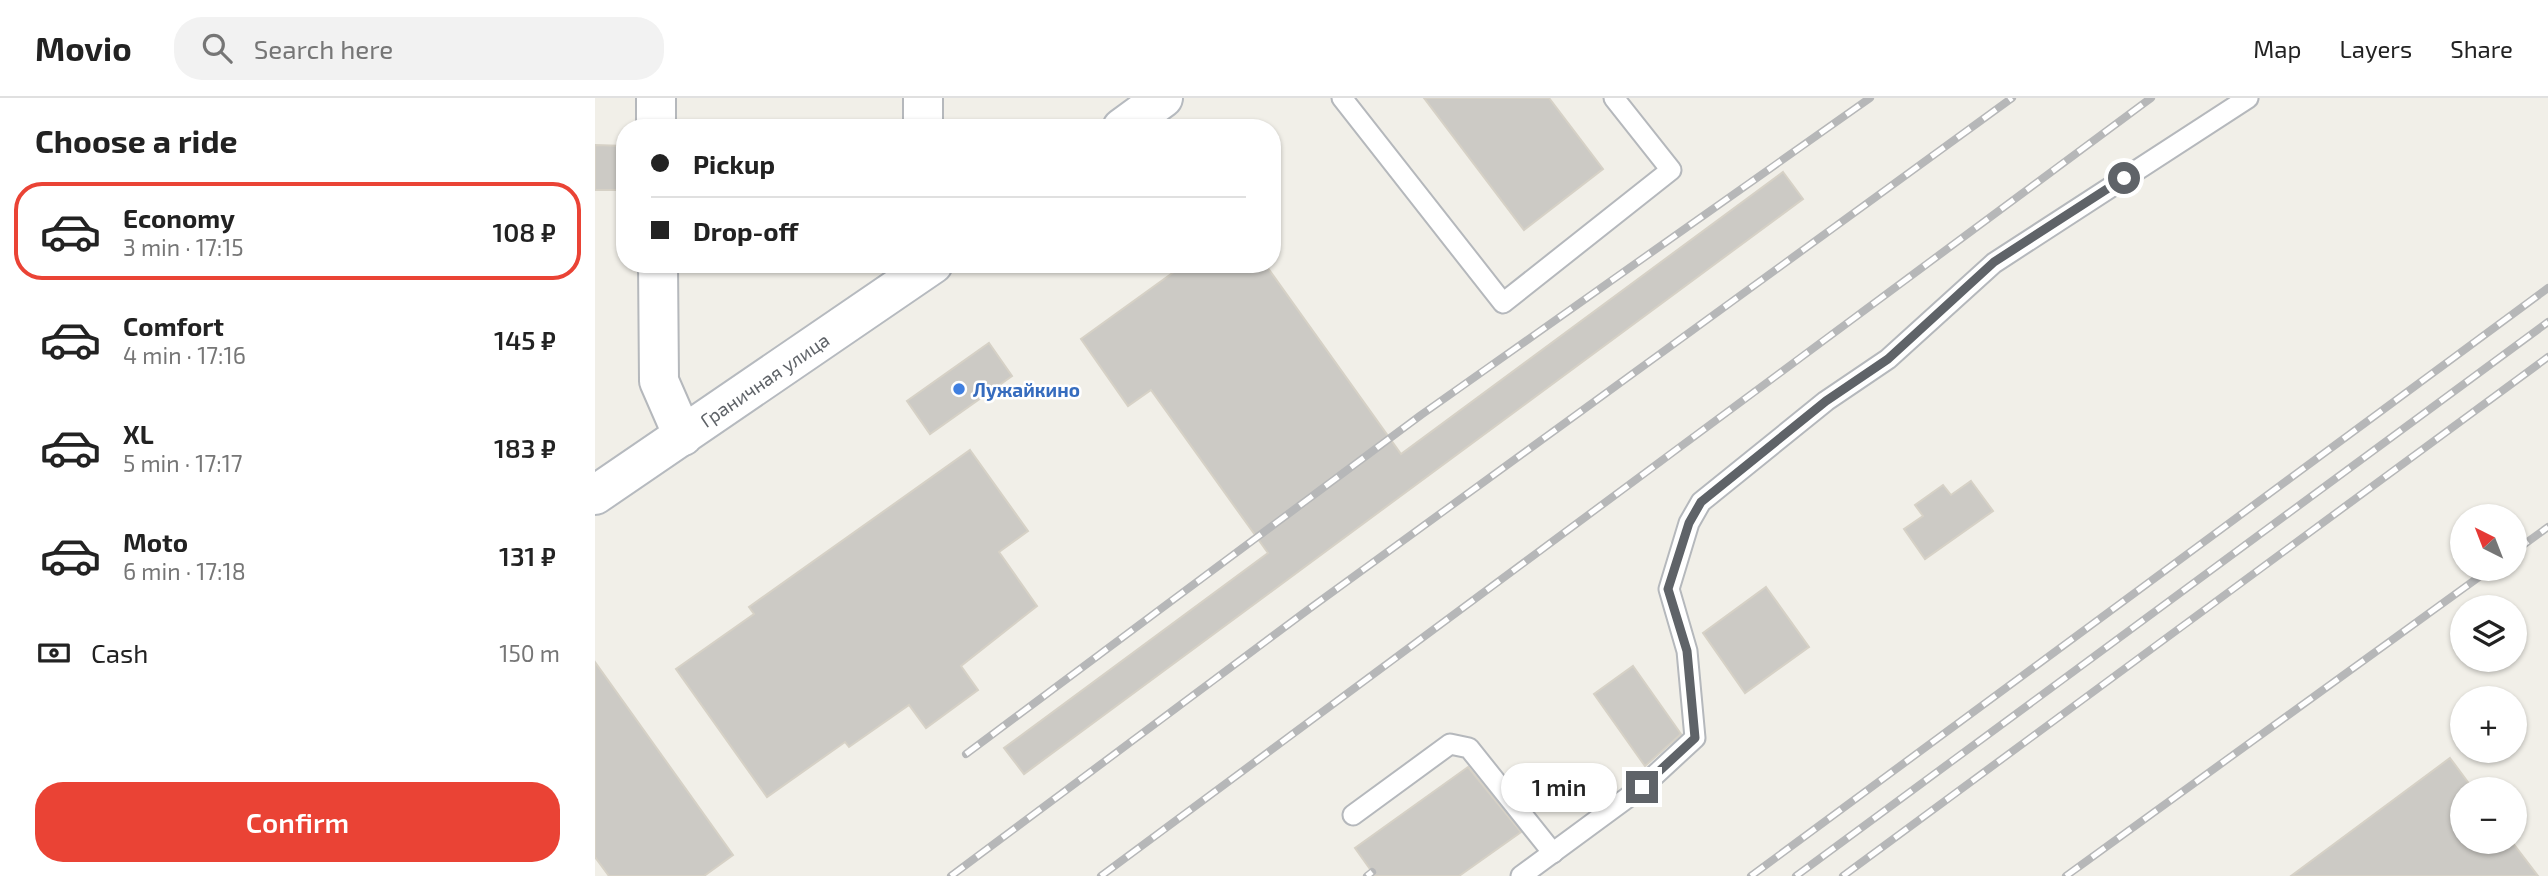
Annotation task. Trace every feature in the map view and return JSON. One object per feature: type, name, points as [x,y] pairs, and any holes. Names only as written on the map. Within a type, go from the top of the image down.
[{"type":"main road","points":[[656,98],[656,119]]},
{"type":"main road","points":[[923,98],[923,119]]},
{"type":"main road","points":[[1134,119],[1163,98]]},
{"type":"main road","points":[[657,273],[659,381],[683,436]]},
{"type":"main road","name":"Граничная улица","points":[[595,495],[920,273]]},
{"type":"lane","points":[[1342,98],[1503,303],[1671,170],[1614,98]]},
{"type":"lane","points":[[1521,876],[1642,787],[1695,738],[1687,651],[1668,589],[1689,523],[1701,502],[1826,401],[1888,359],[1994,262],[2248,98]]},
{"type":"lane","points":[[1353,815],[1450,744],[1469,748],[1553,853]]},
{"type":"building","points":[[1424,98],[1549,98],[1603,169],[1524,230]]},
{"type":"building","points":[[595,145],[616,146],[616,190],[595,190]]},
{"type":"building","points":[[1783,172],[1803,199],[1024,774],[1004,748],[1268,553],[1151,390],[1128,406],[1081,339],[1173,273],[1271,273],[1401,454]]},
{"type":"building","name":"Лужайкино","points":[[989,343],[1012,376],[930,434],[907,401]]},
{"type":"building","points":[[970,450],[1028,531],[999,552],[1037,606],[961,666],[978,690],[926,728],[909,705],[849,747],[845,742],[767,797],[676,669],[754,614],[749,607]]},
{"type":"building","points":[[1971,481],[1993,511],[1925,559],[1904,529],[1923,516],[1915,505],[1943,485],[1951,495]]},
{"type":"building","points":[[1766,587],[1809,647],[1745,693],[1703,633]]},
{"type":"building","points":[[595,662],[733,855],[704,876],[609,876],[595,857]]},
{"type":"building","points":[[1633,666],[1681,734],[1645,766],[1594,694]]},
{"type":"building","points":[[2450,758],[2450,763],[2454,763],[2464,777],[2450,777],[2450,854],[2521,854],[2538,876],[2291,876]]},
{"type":"building","points":[[1468,767],[1521,832],[1459,876],[1375,876],[1355,848]]},
{"type":"railway","points":[[966,754],[1421,415],[1870,98]]},
{"type":"railway","points":[[951,876],[1309,609],[2012,98]]},
{"type":"railway","points":[[1101,876],[2151,98]]},
{"type":"railway","points":[[1751,876],[2548,288]]},
{"type":"railway","points":[[1796,876],[2548,322]]},
{"type":"railway","points":[[1843,876],[2548,357]]},
{"type":"railway","points":[[2527,542],[2548,527]]},
{"type":"railway","points":[[2066,876],[2473,581]]},
{"type":"railway","points":[[1367,876],[1372,872]]},
{"type":"place","name":"Лужайкино","points":[[959,389]]},
{"type":"route","points":[[1642,787],[1695,738],[1687,651],[1668,589],[1689,523],[1701,502],[1826,401],[1888,359],[1994,262],[2124,178]]}]
